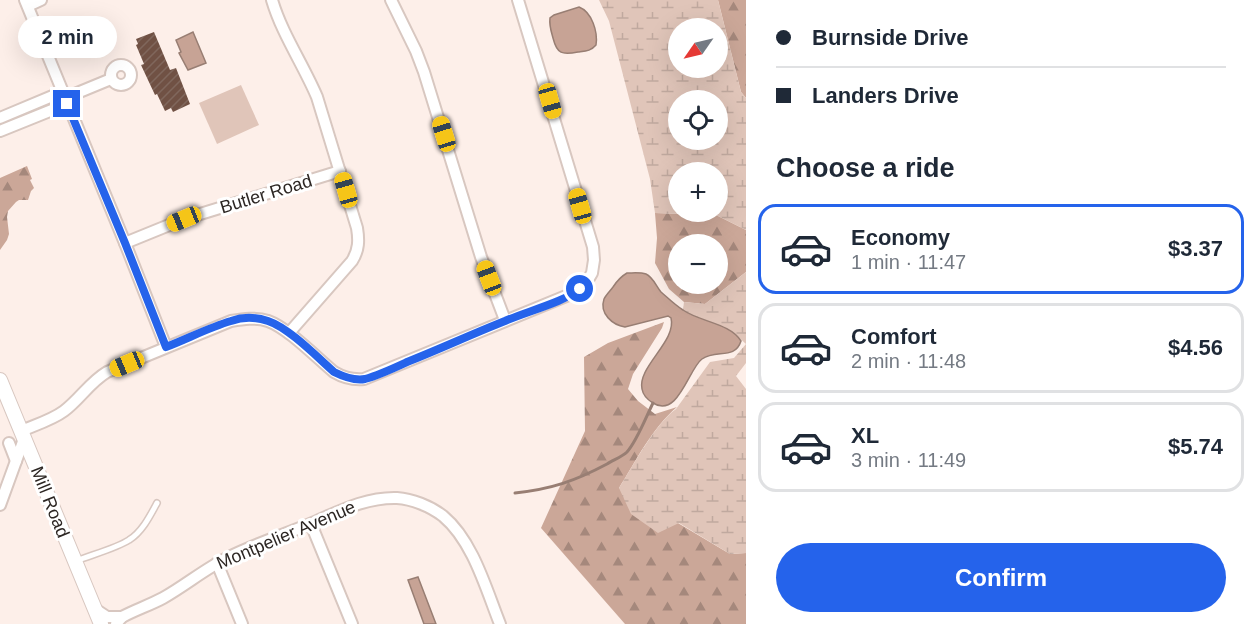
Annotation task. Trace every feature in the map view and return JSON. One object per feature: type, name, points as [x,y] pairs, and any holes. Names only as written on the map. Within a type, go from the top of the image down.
[{"type":"street","points":[[41,0],[26,3],[166,347]]},
{"type":"street","points":[[272,0],[278,20],[311,81],[317,97],[357,228],[359,242],[352,261],[289,333]]},
{"type":"street","points":[[391,0],[424,72],[481,257],[506,320]]},
{"type":"street","points":[[0,505],[16,461],[22,435],[66,410],[99,377],[231,321],[246,318],[269,321],[289,333],[334,372],[358,379],[378,374],[576,292],[585,285],[592,273],[593,247],[518,0]]},
{"type":"street","points":[[0,131],[65,98],[111,79]]},
{"type":"street","points":[[0,118],[65,98]]},
{"type":"street","name":"Butler Road","points":[[125,243],[184,219],[340,171]]},
{"type":"street","name":"Mill Road","points":[[0,380],[101,624]]},
{"type":"street","points":[[9,443],[16,461]]},
{"type":"street","name":"Montpelier Avenue","points":[[95,609],[107,617],[119,620],[163,598],[230,556],[354,505],[372,500],[398,498],[422,503],[442,516],[460,535],[473,557],[500,624]]},
{"type":"street","points":[[311,524],[352,624]]},
{"type":"street","points":[[217,563],[242,624]]},
{"type":"lane","points":[[74,561],[129,540],[141,528],[157,502]]},
{"type":"green space","points":[[599,0],[718,0],[722,18],[668,18],[668,78],[728,78],[728,40],[741,92],[746,98],[746,230],[728,221],[728,162],[668,162],[668,213],[655,213],[650,179],[609,21]]},
{"type":"green space","points":[[718,0],[746,0],[746,98],[741,92],[728,40],[728,18],[722,18]]},
{"type":"green space","points":[[241,85],[259,125],[217,144],[199,103]]},
{"type":"green space","points":[[27,166],[34,188],[28,200],[19,200],[8,211],[9,234],[0,250],[0,178]]},
{"type":"green space","points":[[655,213],[668,213],[668,222],[728,221],[746,230],[746,272],[728,286],[728,234],[668,234],[668,287],[655,263],[657,238]]},
{"type":"green space","points":[[746,272],[746,344],[723,327],[701,320],[683,310],[684,302],[705,304],[718,294],[728,294],[728,286]]},
{"type":"green space","points":[[675,294],[718,294],[705,304],[684,302]]},
{"type":"green space","points":[[664,322],[633,374],[628,389],[638,401],[655,414],[677,407],[652,435],[619,488],[730,554],[746,553],[746,624],[625,624],[541,528],[585,431],[584,357],[608,343]]},
{"type":"green space","points":[[746,344],[746,363],[736,376],[746,389],[746,553],[730,554],[679,523],[658,533],[631,514],[619,488],[652,435],[676,409],[710,362],[734,358]]},
{"type":"shaded area","points":[[579,7],[591,18],[596,34],[596,45],[586,51],[561,52],[558,50],[550,28],[550,18]]},
{"type":"shaded area","points":[[193,32],[206,63],[188,70],[179,53],[181,52],[176,40]]},
{"type":"shaded area","points":[[627,273],[648,275],[661,292],[680,308],[730,330],[741,341],[738,347],[730,352],[702,359],[682,390],[669,404],[662,406],[649,400],[642,389],[642,381],[645,372],[668,336],[671,318],[668,316],[625,327],[608,318],[603,309],[605,298],[619,279]]},
{"type":"shaded area","points":[[418,577],[436,624],[424,624],[408,580]]},
{"type":"building","points":[[154,32],[170,70],[176,68],[190,104],[173,112],[171,108],[165,111],[157,94],[155,95],[141,65],[144,64],[136,45],[138,44],[136,39]]},
{"type":"waterway","points":[[515,493],[563,483],[623,455],[634,442],[653,403]]},
{"type":"route","points":[[67,104],[166,347],[231,321],[246,318],[257,319],[269,321],[289,333],[334,372],[350,379],[364,379],[559,300],[580,289]]}]
